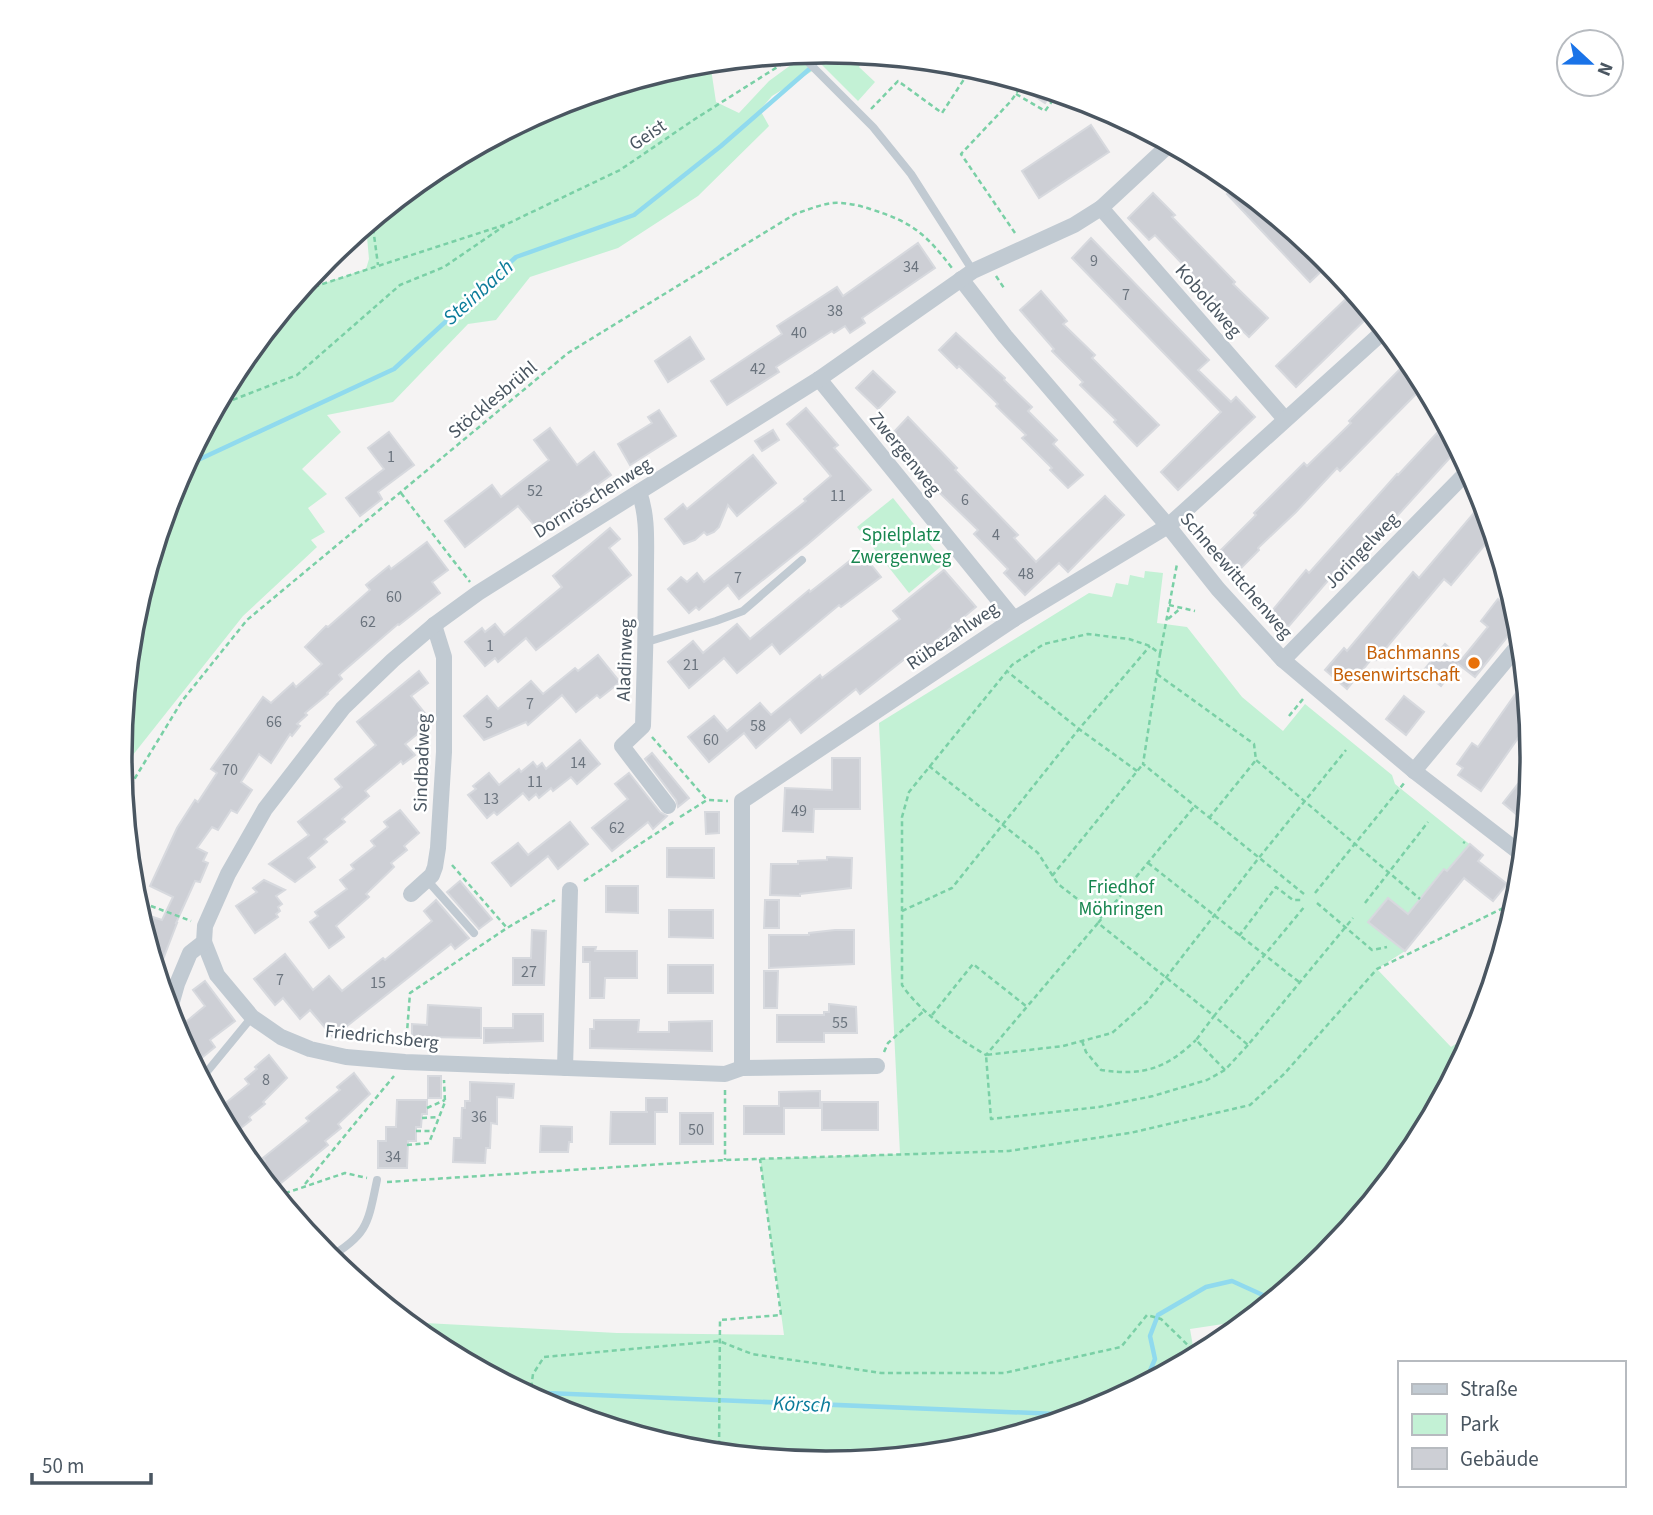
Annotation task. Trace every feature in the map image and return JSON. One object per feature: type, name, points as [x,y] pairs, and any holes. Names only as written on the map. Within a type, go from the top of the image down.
[{"type":"street","name":"Dornröschenweg","points":[[174,994],[190,953],[204,934],[228,874],[265,809],[343,708],[393,660],[478,593],[819,379],[967,275],[1074,225],[1101,208],[1164,151]]},
{"type":"street","name":"Koboldweg","points":[[1101,208],[1285,419]]},
{"type":"street","name":"Schneewittchenweg","points":[[967,275],[1005,336],[1168,526],[1218,589],[1283,660],[1414,771],[1515,849]]},
{"type":"street","name":"Rübezahlweg","points":[[742,801],[1014,619],[1168,526],[1378,336]]},
{"type":"street","name":"Zwergenweg","points":[[819,379],[1014,619]]},
{"type":"street","name":"Joringelweg","points":[[1283,660],[1462,478]]},
{"type":"street","name":"Aladinweg","points":[[639,492],[644,505],[647,642],[643,726],[622,746],[668,806]]},
{"type":"street","name":"Sindbadweg","points":[[411,894],[427,880],[435,867],[438,848],[444,752],[444,657],[435,625]]},
{"type":"street","points":[[1414,771],[1513,652]]},
{"type":"street","points":[[742,801],[742,1068]]},
{"type":"street","points":[[565,1068],[570,890]]},
{"type":"street","name":"Friedrichsberg","points":[[204,934],[217,975],[252,1017],[281,1037],[310,1049],[346,1057],[405,1062],[725,1074],[742,1068],[877,1066]]},
{"type":"lane","points":[[810,63],[864,116],[911,174],[967,275]]},
{"type":"lane","points":[[647,642],[743,611],[802,560]]},
{"type":"lane","points":[[427,880],[474,933]]},
{"type":"lane","points":[[207,1071],[252,1017]]},
{"type":"lane","points":[[338,1251],[359,1237],[368,1223],[377,1180]]},
{"type":"path","name":"Geist","points":[[507,224],[620,170],[695,119],[784,64]]},
{"type":"path","points":[[864,116],[898,81],[942,113],[966,77]]},
{"type":"path","points":[[1019,91],[961,154],[1024,248]]},
{"type":"path","points":[[1017,94],[1045,111],[1052,101]]},
{"type":"path","name":"Stöcklesbrühl","points":[[133,783],[182,701],[247,620],[568,353],[795,214],[833,203],[845,203],[896,217],[912,225],[967,275]]},
{"type":"path","points":[[317,286],[507,224]]},
{"type":"path","points":[[230,402],[297,375],[400,285],[444,267],[507,224]]},
{"type":"path","points":[[374,231],[378,265]]},
{"type":"path","points":[[401,493],[478,593]]},
{"type":"path","points":[[1052,876],[1143,764],[1181,542]]},
{"type":"path","points":[[1169,605],[1195,611]]},
{"type":"path","points":[[1166,620],[1181,608]]},
{"type":"path","points":[[1160,654],[1150,646],[1129,639],[1088,635],[1044,644],[1012,665],[909,792],[902,817],[902,985],[911,998],[925,1010],[966,1044],[986,1055],[1063,1046],[1112,1033],[1147,1002],[1167,978],[1346,750]]},
{"type":"path","points":[[902,911],[952,888],[1079,729],[1150,646]]},
{"type":"path","points":[[1007,671],[1137,771]]},
{"type":"path","points":[[1157,674],[1254,744],[1256,760],[1420,899]]},
{"type":"path","points":[[1289,716],[1314,686]]},
{"type":"path","points":[[643,726],[707,800]]},
{"type":"path","points":[[1209,818],[1256,760]]},
{"type":"path","points":[[1143,764],[1304,894]]},
{"type":"path","points":[[929,766],[1038,853],[1058,884],[1102,918]]},
{"type":"path","points":[[1315,893],[1414,771]]},
{"type":"path","points":[[304,1186],[405,1062],[410,993],[707,800],[742,801]]},
{"type":"path","points":[[1194,807],[986,1055],[991,1119],[1100,1107],[1207,1080],[1225,1070],[1248,1045],[1353,918]]},
{"type":"path","points":[[1365,903],[1428,822]]},
{"type":"path","points":[[438,848],[507,928]]},
{"type":"path","points":[[1148,863],[1299,982]]},
{"type":"path","points":[[1239,936],[1276,887],[1293,900],[1302,900]]},
{"type":"path","points":[[1317,904],[1372,950],[1387,947]]},
{"type":"path","points":[[1082,1041],[1086,1052],[1101,1070],[1127,1074],[1152,1070],[1181,1054],[1196,1040],[1305,906]]},
{"type":"path","points":[[148,907],[204,934]]},
{"type":"path","points":[[286,1193],[345,1173],[377,1180],[402,1181],[725,1160],[1009,1151],[1130,1133],[1250,1105],[1284,1074],[1377,969],[1504,908]]},
{"type":"path","points":[[1098,923],[1248,1045]]},
{"type":"path","points":[[932,1015],[973,964],[1027,1006]]},
{"type":"path","points":[[877,1066],[888,1043],[925,1010]]},
{"type":"path","points":[[1196,1040],[1225,1070]]},
{"type":"path","points":[[725,1074],[725,1160]]},
{"type":"path","points":[[407,1145],[429,1143],[445,1100],[444,1083]]},
{"type":"path","points":[[426,1108],[445,1100]]},
{"type":"path","points":[[422,1118],[439,1117]]},
{"type":"path","points":[[416,1131],[434,1131]]},
{"type":"path","points":[[719,1443],[720,1320],[781,1315],[760,1160]]},
{"type":"path","points":[[531,1386],[533,1374],[544,1357],[719,1341],[752,1354],[881,1373],[1004,1373],[1121,1347],[1147,1315],[1161,1319],[1191,1348]]},
{"type":"green space","points":[[805,63],[814,70],[772,96],[760,110],[769,126],[698,196],[618,248],[530,277],[496,320],[468,324],[393,402],[327,415],[341,432],[302,469],[327,494],[308,508],[325,532],[311,540],[317,547],[243,616],[132,756],[133,712],[145,622],[169,534],[185,492],[225,410],[249,372],[317,285],[366,269],[369,259],[369,235],[441,180],[519,135],[603,100],[712,73],[716,102],[739,113],[769,81],[793,64]]},
{"type":"green space","points":[[820,63],[861,64],[859,67],[875,82],[858,101]]},
{"type":"green space","name":"Spielplatz Zwergenweg","points":[[893,498],[945,563],[909,593],[857,527]]},
{"type":"green space","name":"Friedhof Möhringen","points":[[1145,571],[1163,573],[1157,623],[1187,627],[1242,697],[1283,731],[1305,704],[1392,775],[1395,784],[1483,855],[1405,951],[1377,969],[1451,1047],[1460,1041],[1428,1105],[1404,1143],[1349,1215],[1318,1249],[1284,1280],[1228,1323],[1190,1329],[1193,1347],[1134,1380],[1050,1415],[1006,1428],[962,1439],[872,1451],[781,1451],[691,1439],[647,1428],[603,1415],[519,1380],[479,1359],[425,1323],[617,1333],[784,1335],[760,1159],[900,1154],[879,723],[1089,593],[1112,597],[1116,583],[1128,585],[1130,575],[1144,578]]},
{"type":"building","points":[[1033,95],[1047,99],[1045,103]]},
{"type":"building","points":[[1091,125],[1109,152],[1039,198],[1022,171]]},
{"type":"building","points":[[1229,192],[1284,235],[1322,271],[1310,282],[1227,194]]},
{"type":"building","points":[[1153,193],[1175,215],[1172,217],[1235,282],[1233,284],[1268,318],[1249,337],[1213,302],[1211,304],[1185,276],[1190,272],[1155,235],[1149,240],[1128,218]]},
{"type":"building","points":[[1091,238],[1209,360],[1198,370],[1231,402],[1236,397],[1255,417],[1178,490],[1161,472],[1221,412],[1072,258]]},
{"type":"building","points":[[918,243],[935,268],[862,318],[865,323],[850,333],[845,326],[834,333],[832,331],[776,367],[779,372],[727,405],[711,381],[782,334],[777,326],[837,287],[843,296]]},
{"type":"building","points":[[1041,291],[1067,321],[1063,324],[1095,355],[1092,358],[1159,425],[1137,446],[1114,422],[1116,420],[1080,385],[1083,382],[1052,351],[1054,349],[1020,310]]},
{"type":"building","points":[[1347,298],[1365,320],[1296,387],[1276,366]]},
{"type":"building","points":[[956,333],[1032,407],[1028,411],[1057,440],[1053,444],[1083,475],[1068,488],[1022,438],[1026,435],[996,406],[998,404],[939,350]]},
{"type":"building","points":[[690,337],[704,359],[668,382],[655,361]]},
{"type":"building","points":[[1401,368],[1417,393],[1340,471],[1337,468],[1239,570],[1220,551],[1304,463],[1307,466],[1351,423],[1349,421]]},
{"type":"building","points":[[873,371],[895,392],[878,409],[856,388]]},
{"type":"building","points":[[806,408],[838,445],[834,448],[871,490],[739,599],[728,585],[699,610],[696,607],[689,613],[668,589],[681,577],[687,582],[697,573],[704,582],[806,501],[804,499],[831,476],[787,424]]},
{"type":"building","points":[[659,410],[676,436],[630,465],[618,444],[652,423],[648,417]]},
{"type":"building","points":[[908,417],[1018,535],[1014,538],[1036,562],[1105,496],[1124,515],[1068,572],[1059,563],[1025,595],[1004,573],[1008,569],[974,534],[978,530],[913,467],[919,461],[892,434]]},
{"type":"building","points":[[550,428],[577,465],[594,452],[611,475],[575,501],[578,505],[567,514],[565,511],[540,532],[518,506],[465,547],[445,521],[492,485],[501,497],[549,460],[534,440]]},
{"type":"building","points":[[773,430],[779,440],[762,451],[755,441]]},
{"type":"building","points":[[389,432],[414,465],[378,492],[382,499],[360,516],[346,498],[384,469],[368,448]]},
{"type":"building","points":[[1437,433],[1443,439],[1452,456],[1388,526],[1385,523],[1341,573],[1337,570],[1288,627],[1271,612],[1306,570],[1309,573]]},
{"type":"building","points":[[753,455],[776,483],[737,516],[728,505],[719,527],[714,532],[707,535],[704,532],[695,540],[684,544],[665,519],[683,504],[687,509]]},
{"type":"building","points":[[1475,511],[1487,543],[1451,585],[1444,579],[1376,660],[1373,657],[1347,689],[1325,670],[1344,648],[1347,651],[1413,572],[1419,578]]},
{"type":"building","points":[[610,528],[620,539],[609,548],[631,575],[536,650],[526,638],[498,662],[495,658],[485,666],[465,642],[482,628],[485,632],[495,624],[504,635],[562,587],[553,576]]},
{"type":"building","points":[[427,542],[448,570],[432,582],[440,593],[398,624],[339,675],[342,679],[305,713],[307,715],[297,724],[300,726],[292,736],[290,734],[271,763],[259,754],[241,782],[252,790],[237,813],[231,810],[218,830],[212,827],[197,848],[207,853],[203,861],[208,863],[200,882],[195,881],[163,960],[151,916],[162,920],[173,897],[150,886],[177,828],[217,773],[211,769],[263,697],[271,703],[293,683],[296,687],[322,664],[305,647],[370,590],[366,585],[389,566],[391,569]]},
{"type":"building","points":[[861,552],[881,577],[841,607],[839,605],[780,654],[772,644],[737,673],[724,658],[689,688],[668,662],[693,641],[703,653],[737,624],[750,639],[809,590],[810,592]]},
{"type":"building","points":[[944,570],[976,607],[923,651],[920,647],[860,694],[856,689],[801,733],[790,719],[756,748],[744,733],[709,762],[688,737],[714,716],[727,731],[760,703],[771,715],[820,675],[822,678],[900,619],[893,611]]},
{"type":"building","points":[[1498,599],[1503,604],[1510,634],[1475,677],[1458,664],[1441,686],[1423,671],[1445,644],[1462,659],[1488,627],[1481,621]]},
{"type":"building","points":[[598,655],[620,682],[600,698],[597,695],[576,712],[562,695],[528,725],[526,722],[484,740],[464,716],[487,696],[498,709],[531,681],[543,694],[575,668],[578,671]]},
{"type":"building","points":[[419,671],[428,683],[411,696],[432,722],[405,744],[415,755],[403,764],[401,761],[365,791],[369,796],[342,819],[345,822],[324,839],[327,842],[308,858],[315,867],[295,882],[269,864],[309,835],[298,822],[342,787],[335,779],[376,745],[357,722]]},
{"type":"building","points":[[1518,691],[1520,735],[1481,791],[1458,775],[1463,768],[1457,764],[1472,743],[1478,747]]},
{"type":"building","points":[[1404,696],[1424,712],[1406,735],[1386,719]]},
{"type":"building","points":[[580,740],[600,764],[577,784],[571,777],[553,791],[551,788],[539,798],[536,794],[529,800],[523,793],[497,815],[494,812],[487,818],[468,795],[476,789],[473,786],[489,773],[499,785],[533,762],[537,767],[542,763],[546,769]]},
{"type":"building","points":[[652,753],[689,798],[678,807],[676,800],[645,759]]},
{"type":"building","points":[[832,758],[860,758],[860,809],[814,809],[813,832],[783,831],[785,788],[832,790]]},
{"type":"building","points":[[629,773],[660,812],[667,816],[653,829],[648,822],[612,851],[592,828],[628,799],[615,784]]},
{"type":"building","points":[[1520,781],[1519,816],[1503,803]]},
{"type":"building","points":[[400,810],[419,833],[404,846],[407,850],[391,863],[394,867],[366,894],[369,897],[336,926],[344,937],[329,948],[310,922],[318,916],[315,912],[347,889],[340,880],[354,869],[351,865],[375,846],[371,841],[388,827],[384,822]]},
{"type":"building","points":[[705,812],[719,812],[719,833],[706,834]]},
{"type":"building","points":[[570,822],[588,844],[558,869],[548,856],[511,886],[492,863],[518,843],[528,855]]},
{"type":"building","points":[[1470,844],[1483,855],[1478,861],[1507,884],[1493,901],[1464,878],[1405,951],[1368,922],[1388,898],[1408,914],[1444,869],[1447,871]]},
{"type":"building","points":[[667,848],[714,848],[714,878],[667,877]]},
{"type":"building","points":[[827,857],[852,858],[851,888],[800,896],[770,895],[771,864],[798,864],[798,861],[827,860]]},
{"type":"building","points":[[264,880],[285,890],[276,896],[282,904],[278,907],[278,917],[255,933],[236,906],[257,892],[253,888]]},
{"type":"building","points":[[460,881],[492,919],[479,929],[447,892]]},
{"type":"building","points":[[606,886],[638,886],[638,913],[606,912]]},
{"type":"building","points":[[436,900],[469,938],[455,949],[451,944],[333,1037],[310,1010],[300,1019],[283,998],[275,1005],[254,979],[285,954],[313,990],[329,976],[342,991],[432,921],[424,911]]},
{"type":"building","points":[[765,900],[779,900],[779,928],[764,928]]},
{"type":"building","points":[[669,910],[713,910],[713,938],[669,937]]},
{"type":"building","points":[[532,930],[546,931],[544,985],[513,985],[513,958],[531,958]]},
{"type":"building","points":[[854,930],[854,964],[769,968],[769,935],[809,935]]},
{"type":"building","points":[[583,947],[596,947],[595,951],[637,951],[637,978],[605,978],[604,998],[590,998],[590,962],[583,962]]},
{"type":"building","points":[[668,965],[713,965],[713,993],[668,993]]},
{"type":"building","points":[[764,971],[778,971],[777,1008],[764,1008]]},
{"type":"building","points":[[205,981],[235,1021],[210,1040],[215,1047],[201,1058],[185,1023],[205,1006],[193,990]]},
{"type":"building","points":[[829,1004],[856,1007],[857,1033],[824,1033],[824,1042],[777,1042],[777,1015],[824,1015],[824,1012],[829,1012]]},
{"type":"building","points":[[428,1005],[481,1008],[481,1038],[427,1037],[427,1040],[412,1040],[412,1024],[427,1025]]},
{"type":"building","points":[[513,1014],[543,1014],[543,1041],[484,1043],[484,1028],[513,1028]]},
{"type":"building","points":[[594,1020],[639,1020],[638,1032],[669,1032],[669,1022],[712,1021],[712,1051],[590,1048],[590,1029],[594,1029]]},
{"type":"building","points":[[269,1055],[287,1078],[240,1129],[224,1104],[249,1084],[245,1079],[257,1069],[255,1067]]},
{"type":"building","points":[[354,1073],[370,1094],[338,1124],[341,1128],[325,1141],[328,1145],[279,1184],[263,1163],[263,1158],[309,1121],[306,1118],[340,1090],[337,1087]]},
{"type":"building","points":[[428,1076],[441,1076],[441,1098],[428,1098]]},
{"type":"building","points":[[470,1082],[514,1084],[513,1098],[497,1097],[497,1124],[491,1123],[490,1148],[486,1148],[485,1163],[453,1162],[454,1138],[461,1138],[462,1108],[465,1108],[465,1101],[470,1101]]},
{"type":"building","points":[[820,1091],[820,1108],[784,1108],[784,1134],[744,1134],[744,1106],[779,1106],[779,1092]]},
{"type":"building","points":[[646,1098],[667,1098],[667,1112],[655,1112],[655,1144],[610,1144],[611,1112],[646,1112]]},
{"type":"building","points":[[397,1100],[427,1100],[427,1114],[422,1114],[421,1127],[416,1127],[416,1141],[408,1141],[407,1168],[378,1168],[378,1141],[386,1141],[386,1127],[396,1127]]},
{"type":"building","points":[[822,1102],[878,1102],[878,1130],[822,1130]]},
{"type":"building","points":[[680,1113],[713,1113],[713,1144],[680,1144]]},
{"type":"building","points":[[541,1126],[572,1127],[572,1142],[569,1142],[568,1152],[540,1152]]},
{"type":"waterway","name":"Steinbach","points":[[200,459],[394,369],[516,257],[634,215],[721,146],[816,63]]},
{"type":"waterway","name":"Körsch","points":[[1150,1372],[1155,1359],[1150,1336],[1158,1315],[1206,1287],[1232,1281],[1264,1296]]},
{"type":"waterway","name":"Körsch","points":[[548,1393],[1053,1414]]},
{"type":"place","name":"Bachmanns Besenwirtschaft","points":[[1474,663]]}]
